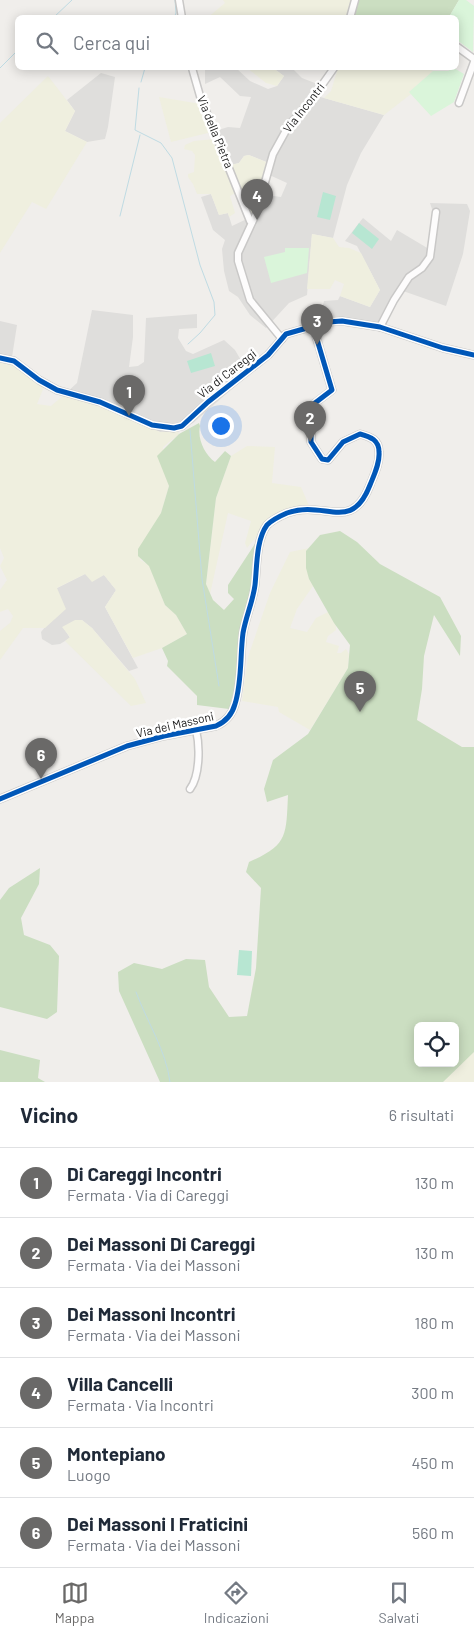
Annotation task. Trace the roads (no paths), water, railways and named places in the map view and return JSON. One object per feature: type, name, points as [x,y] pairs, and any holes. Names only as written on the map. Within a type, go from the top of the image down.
[{"type":"street","points":[[179,0],[182,15]]},
{"type":"street","points":[[351,15],[355,0]]},
{"type":"street","points":[[459,48],[474,60],[459,103]]},
{"type":"street","name":"Via della Pietra","points":[[193,70],[198,89],[252,222]]},
{"type":"street","name":"Via Incontri","points":[[282,339],[250,300],[238,261],[238,253],[252,222],[273,154],[288,125],[310,102],[333,70]]},
{"type":"street","points":[[380,326],[409,277],[422,268],[430,257],[436,212]]},
{"type":"street","name":"Via di Careggi","points":[[0,358],[14,360],[39,380],[57,390],[105,404],[152,425],[174,428],[182,426],[208,402],[268,355],[286,334],[294,330],[342,321],[380,326],[443,348],[474,355]]},
{"type":"street","name":"Via dei Massoni","points":[[0,799],[127,746],[224,723],[235,704],[244,627],[255,588],[263,536],[267,526],[284,514],[297,510],[310,508],[342,513],[354,510],[366,496],[379,457],[379,445],[368,436],[360,434],[348,438],[327,460],[322,459],[312,445],[311,406],[332,390],[313,326]]},
{"type":"street","points":[[190,789],[194,784],[198,753],[196,730]]},
{"type":"waterway","points":[[56,15],[72,0]]},
{"type":"waterway","points":[[175,0],[175,15]]},
{"type":"waterway","points":[[0,68],[15,53]]},
{"type":"waterway","points":[[141,82],[144,70]]},
{"type":"waterway","points":[[139,88],[135,130],[161,143],[172,158],[200,265],[214,302],[215,315],[188,344]]},
{"type":"waterway","points":[[120,216],[140,135]]},
{"type":"waterway","points":[[190,430],[202,579],[219,686]]},
{"type":"waterway","points":[[136,992],[165,1059],[170,1082]]},
{"type":"place","name":"Villa Cancelli","points":[[257,220]]},
{"type":"place","name":"Dei Massoni Incontri","points":[[317,345]]},
{"type":"place","name":"Di Careggi Incontri","points":[[129,416]]},
{"type":"place","name":"Dei Massoni Di Careggi","points":[[310,442]]},
{"type":"place","name":"Montepiano","points":[[360,712]]},
{"type":"place","name":"Dei Massoni I Fraticini","points":[[41,779]]}]
